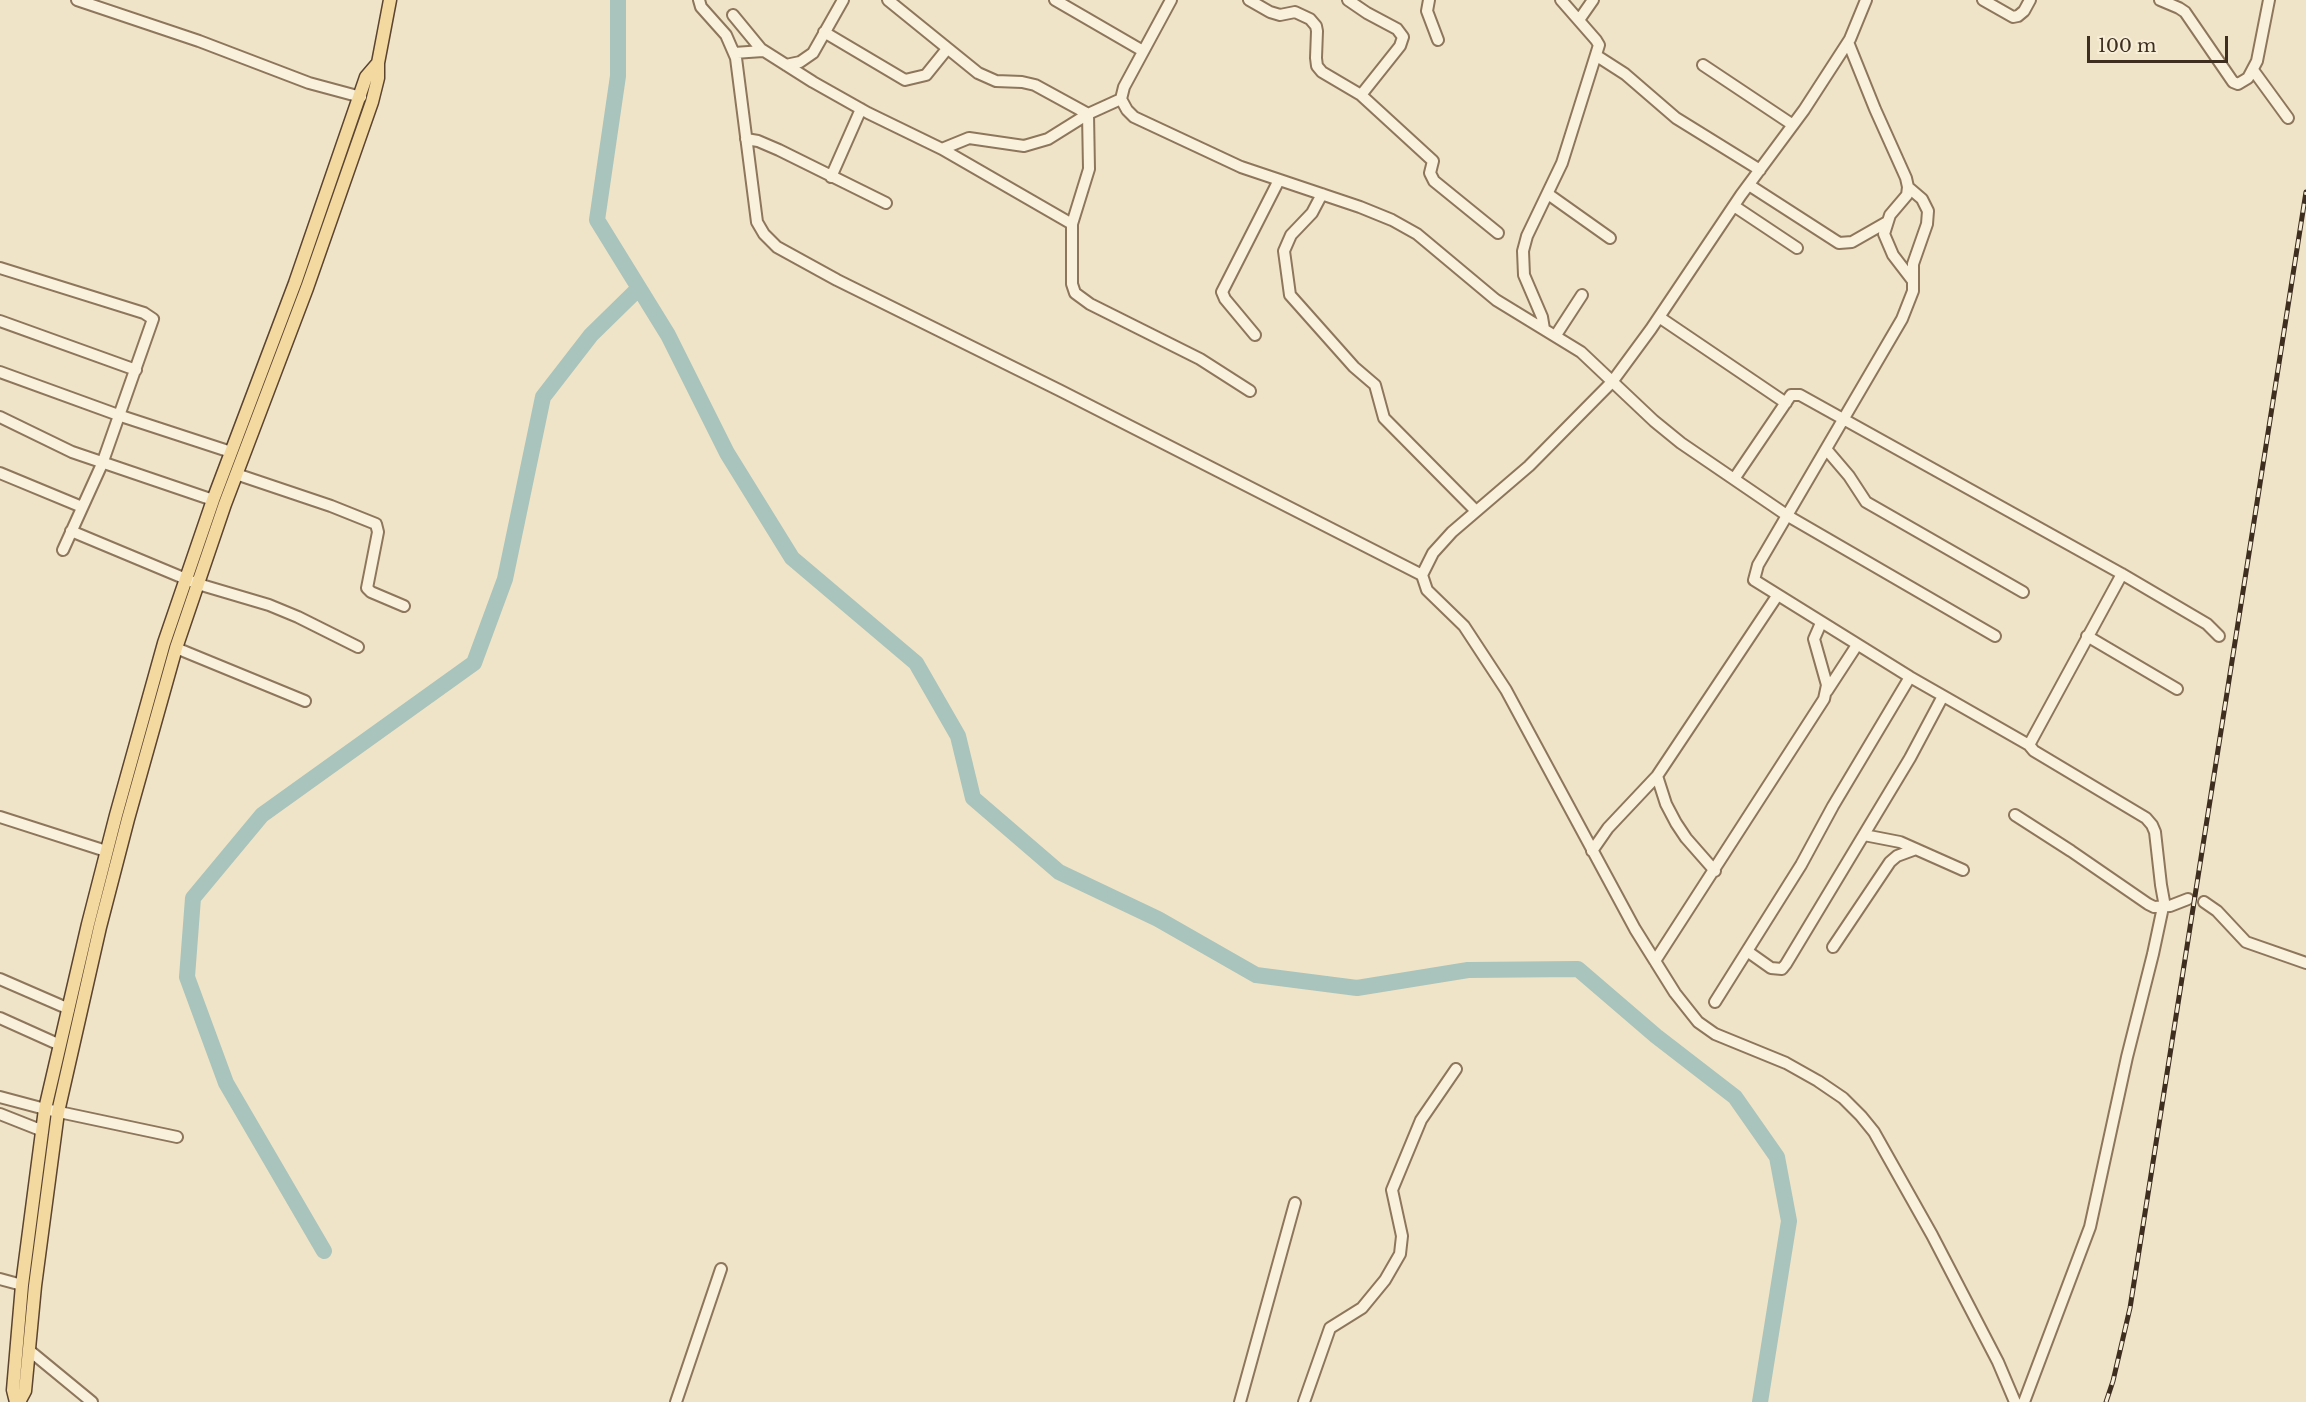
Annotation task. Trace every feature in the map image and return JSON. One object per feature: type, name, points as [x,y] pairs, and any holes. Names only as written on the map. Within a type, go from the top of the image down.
[{"type":"main road","points":[[18,1402],[13,1390],[22,1285],[43,1131],[52,1111],[128,819],[176,648],[236,474],[307,288],[372,102],[390,0]]},
{"type":"main road","points":[[18,1402],[25,1391],[30,1351],[60,1045],[106,851],[143,715],[213,500],[295,283],[361,98],[366,77],[378,63]]},
{"type":"street","points":[[77,0],[199,41],[309,84],[361,98]]},
{"type":"street","points":[[387,14],[396,0]]},
{"type":"street","points":[[699,0],[701,7],[726,34],[734,53],[757,222],[764,234],[777,247],[837,280],[1072,396],[1422,575]]},
{"type":"street","points":[[786,65],[808,58],[843,0]]},
{"type":"street","points":[[888,0],[978,73],[996,81],[1035,85],[1088,114]]},
{"type":"street","points":[[1055,0],[1143,51]]},
{"type":"street","points":[[1171,0],[1124,87],[1121,99],[1134,117],[1212,155],[1392,220],[1417,234],[1496,300],[1581,352],[1654,421],[1681,443],[1788,516],[1995,636]]},
{"type":"street","points":[[1249,0],[1270,12],[1280,15],[1295,12],[1310,19],[1316,26],[1317,66],[1322,72],[1361,94],[1433,161],[1430,173],[1434,181],[1497,232]]},
{"type":"street","points":[[1348,0],[1397,29],[1402,37],[1400,46],[1361,94]]},
{"type":"street","points":[[1430,0],[1426,11],[1438,40]]},
{"type":"street","points":[[1544,329],[1542,317],[1524,275],[1522,263],[1527,236],[1562,163],[1599,45],[1561,0]]},
{"type":"street","points":[[1579,20],[1593,0]]},
{"type":"street","points":[[1866,0],[1848,42],[1793,125],[1612,382],[1529,465],[1452,532],[1433,553],[1422,575],[1427,590],[1464,626],[1515,705],[1635,929],[1675,993],[1698,1022],[1708,1030],[1786,1063],[1818,1081],[1843,1098],[1861,1116],[1898,1172],[1998,1362],[2015,1402]]},
{"type":"street","points":[[1983,0],[2013,17],[2024,11],[2030,0]]},
{"type":"street","points":[[2160,0],[2185,12],[2233,82],[2242,83],[2253,70],[2269,0]]},
{"type":"street","points":[[733,15],[763,51],[861,109],[942,149],[1072,224]]},
{"type":"street","points":[[824,32],[905,81],[926,75],[947,49]]},
{"type":"street","points":[[1749,185],[1839,243],[1852,242],[1887,222],[1903,202],[1908,187],[1906,178],[1848,42]]},
{"type":"street","points":[[734,53],[763,51]]},
{"type":"street","points":[[1597,56],[1625,74],[1676,118],[1709,141],[1761,170]]},
{"type":"street","points":[[1703,65],[1793,125]]},
{"type":"street","points":[[2253,70],[2288,118]]},
{"type":"street","points":[[942,149],[969,138],[1024,146],[1048,139],[1088,114],[1121,99]]},
{"type":"street","points":[[831,177],[861,109]]},
{"type":"street","points":[[1088,114],[1089,170],[1072,224],[1072,284],[1075,293],[1081,299],[1190,353],[1250,391]]},
{"type":"street","points":[[746,139],[766,144],[886,203]]},
{"type":"street","points":[[1255,335],[1225,299],[1222,292],[1279,180]]},
{"type":"street","points":[[1908,187],[1922,199],[1928,211],[1927,224],[1913,264],[1913,291],[1902,319],[1754,575],[1754,580],[1910,677],[2029,745],[2034,751],[2146,819],[2155,832],[2164,907],[2154,954],[2127,1057],[2090,1227],[2024,1402]]},
{"type":"street","points":[[1322,194],[1312,213],[1291,235],[1284,251],[1290,295],[1354,367],[1375,385],[1384,418],[1476,511]]},
{"type":"street","points":[[1548,194],[1610,238]]},
{"type":"street","points":[[1734,206],[1797,248]]},
{"type":"street","points":[[1887,222],[1884,234],[1887,242],[1899,264],[1913,281]]},
{"type":"street","points":[[0,268],[150,315],[153,319],[121,416],[63,550]]},
{"type":"street","points":[[1556,335],[1582,295]]},
{"type":"street","points":[[1659,317],[1786,403]]},
{"type":"street","points":[[0,321],[136,370]]},
{"type":"street","points":[[0,372],[121,416],[231,452]]},
{"type":"street","points":[[1734,479],[1791,395],[1800,395],[2122,574],[2207,624],[2219,636]]},
{"type":"street","points":[[0,417],[102,464],[213,500]]},
{"type":"street","points":[[1826,449],[1849,476],[1866,502],[2023,592]]},
{"type":"street","points":[[0,473],[82,507]]},
{"type":"street","points":[[236,474],[331,506],[376,524],[378,532],[367,588],[370,592],[404,606]]},
{"type":"street","points":[[70,531],[198,584],[298,617],[358,647]]},
{"type":"street","points":[[2029,745],[2122,574]]},
{"type":"street","points":[[1592,851],[1608,828],[1657,776],[1777,596]]},
{"type":"street","points":[[1821,623],[1815,632],[1814,639],[1827,691]]},
{"type":"street","points":[[2087,636],[2177,689]]},
{"type":"street","points":[[1655,961],[1715,871],[1857,645]]},
{"type":"street","points":[[176,648],[304,701]]},
{"type":"street","points":[[1715,1002],[1801,865],[1910,677]]},
{"type":"street","points":[[1747,951],[1772,968],[1782,969],[1910,758],[1943,696]]},
{"type":"street","points":[[1657,776],[1666,804],[1676,823],[1715,871]]},
{"type":"street","points":[[2015,815],[2071,850],[2148,904],[2164,907],[2188,899]]},
{"type":"street","points":[[0,817],[106,851]]},
{"type":"street","points":[[1864,835],[1891,838],[1963,870]]},
{"type":"street","points":[[1833,947],[1890,862],[1897,856],[1916,849]]},
{"type":"street","points":[[2204,902],[2217,911],[2246,942],[2306,963]]},
{"type":"street","points":[[0,979],[69,1009]]},
{"type":"street","points":[[0,1018],[60,1045]]},
{"type":"street","points":[[1304,1402],[1330,1328],[1362,1308],[1385,1280],[1400,1254],[1402,1236],[1392,1190],[1421,1120],[1456,1069]]},
{"type":"street","points":[[0,1097],[52,1111],[177,1137]]},
{"type":"street","points":[[0,1114],[43,1131]]},
{"type":"street","points":[[1240,1402],[1295,1203]]},
{"type":"street","points":[[676,1402],[721,1269]]},
{"type":"street","points":[[0,1279],[22,1285]]},
{"type":"street","points":[[30,1351],[92,1402]]},
{"type":"waterway","points":[[618,0],[618,76],[597,220],[668,335],[727,453],[792,558],[916,663],[958,736],[973,798],[1059,872],[1158,919],[1256,975],[1357,988],[1468,970],[1578,969],[1656,1036],[1735,1097],[1777,1157],[1789,1221],[1760,1402]]},
{"type":"waterway","points":[[324,1251],[226,1083],[187,977],[193,898],[262,815],[474,663],[505,579],[543,397],[591,335],[639,288]]},
{"type":"railway","points":[[2106,1402],[2130,1308],[2306,192]]}]
